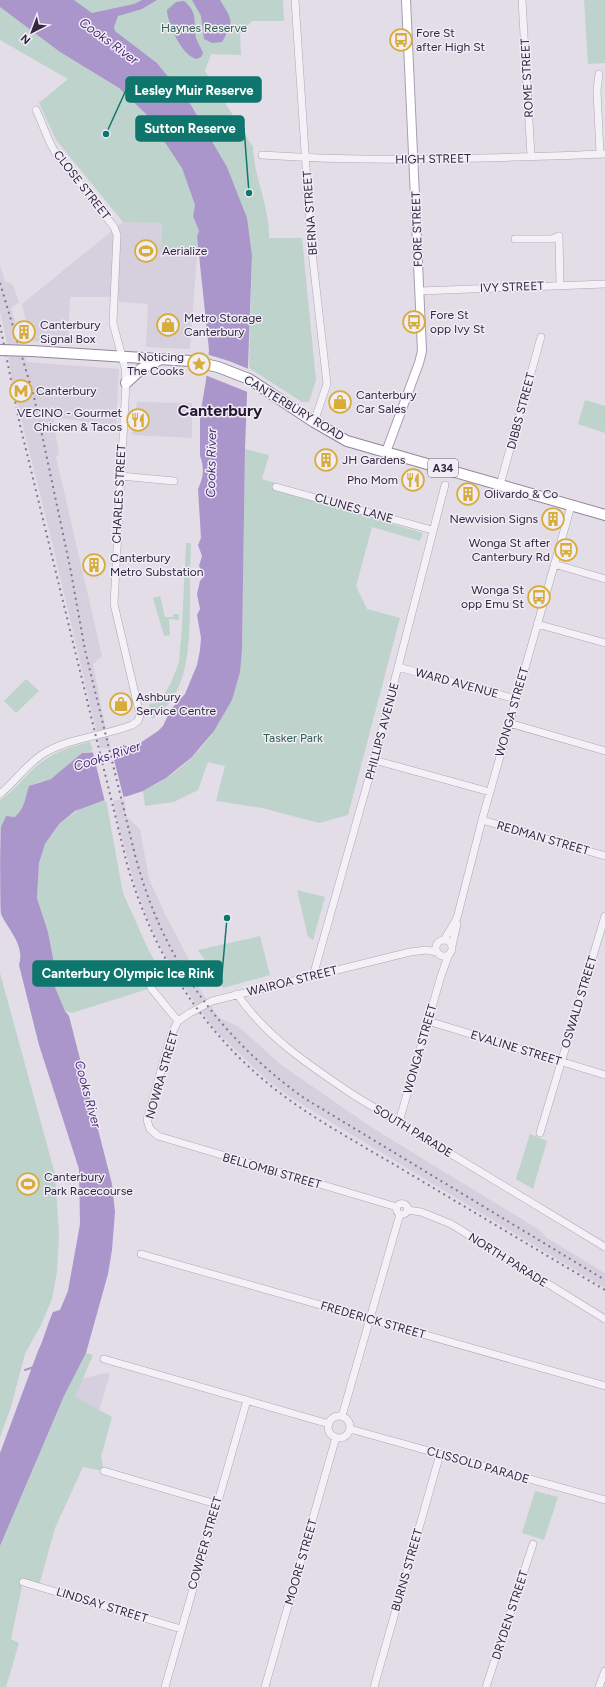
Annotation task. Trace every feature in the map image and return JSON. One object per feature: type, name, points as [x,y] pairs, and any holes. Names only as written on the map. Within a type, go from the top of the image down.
[{"type":"highway","name":"CANTERBURY ROAD","points":[[0,350],[191,361],[222,368],[249,379],[314,422],[347,441],[605,515]]},
{"type":"highway","points":[[126,382],[141,369],[161,359]]},
{"type":"main road","name":"FORE STREET","points":[[386,452],[419,363],[422,351],[406,0]]},
{"type":"street","name":"BERNA STREET","points":[[295,0],[312,243],[327,384],[314,422]]},
{"type":"street","name":"ROME STREET","points":[[522,0],[531,156]]},
{"type":"street","points":[[599,74],[596,90],[603,154]]},
{"type":"street","name":"CLOSE STREET","points":[[36,110],[49,141],[56,152],[114,227],[117,235],[113,323],[122,357]]},
{"type":"street","name":"HIGH STREET","points":[[262,155],[305,158],[414,160],[603,154]]},
{"type":"street","points":[[515,239],[552,239],[558,236],[560,285]]},
{"type":"street","name":"IVY STREET","points":[[420,291],[605,284]]},
{"type":"street","name":"DIBBS STREET","points":[[500,485],[541,337]]},
{"type":"street","name":"CHARLES STREET","points":[[0,794],[31,763],[46,752],[84,737],[135,723],[139,718],[140,712],[114,604],[126,382],[122,357]]},
{"type":"street","points":[[120,476],[162,478],[174,481]]},
{"type":"street","name":"PHILLIPS AVENUE","points":[[314,976],[374,760],[432,530],[446,485]]},
{"type":"street","name":"CLUNES LANE","points":[[276,487],[432,530]]},
{"type":"street","name":"WONGA STREET","points":[[443,954],[452,946],[457,918],[482,820],[554,564],[572,506]]},
{"type":"street","points":[[554,564],[605,579]]},
{"type":"street","points":[[537,624],[605,643]]},
{"type":"street","name":"WARD AVENUE","points":[[398,667],[516,699]]},
{"type":"street","points":[[509,723],[605,750]]},
{"type":"street","points":[[374,760],[490,792]]},
{"type":"street","name":"REDMAN STREET","points":[[482,820],[605,856]]},
{"type":"street","name":"OSWALD STREET","points":[[540,1133],[605,916]]},
{"type":"street","name":"WONGA STREET","points":[[399,1122],[441,976],[443,954],[437,946],[457,918]]},
{"type":"street","points":[[442,941],[449,942],[452,946]]},
{"type":"street","name":"WAIROA STREET","points":[[178,1021],[212,1001],[410,952],[442,941]]},
{"type":"street","name":"WAIROA STREET","points":[[410,952],[426,950],[443,954]]},
{"type":"street","points":[[151,988],[178,1021]]},
{"type":"street","name":"SOUTH PARADE","points":[[237,994],[290,1052],[355,1096],[605,1247]]},
{"type":"street","name":"NOWRA STREET","points":[[150,1129],[147,1120],[170,1035],[178,1021]]},
{"type":"street","name":"EVALINE STREET","points":[[428,1021],[605,1075]]},
{"type":"street","name":"BELLOMBI STREET","points":[[150,1129],[158,1136],[178,1143],[397,1207]]},
{"type":"street","points":[[400,1204],[404,1204],[407,1210],[404,1214],[400,1214],[397,1212],[397,1207],[400,1204]]},
{"type":"street","name":"NORTH PARADE","points":[[407,1210],[421,1212],[451,1224],[605,1319]]},
{"type":"street","points":[[342,1416],[400,1214]]},
{"type":"street","name":"FREDERICK STREET","points":[[141,1254],[605,1386]]},
{"type":"street","points":[[104,1359],[329,1424]]},
{"type":"street","name":"COWPER STREET","points":[[165,1687],[246,1400]]},
{"type":"street","points":[[342,1416],[349,1421],[350,1429],[348,1434],[344,1437],[336,1437],[329,1431],[329,1424],[333,1417],[342,1416]]},
{"type":"street","name":"CLISSOLD PARADE","points":[[350,1429],[605,1500]]},
{"type":"street","name":"MOORE STREET","points":[[265,1687],[336,1437]]},
{"type":"street","name":"BURNS STREET","points":[[374,1687],[440,1454]]},
{"type":"street","points":[[104,1471],[216,1504]]},
{"type":"street","name":"DRYDEN STREET","points":[[486,1687],[533,1544]]},
{"type":"street","name":"LINDSAY STREET","points":[[23,1582],[181,1629]]},
{"type":"street","points":[[599,1687],[605,1671]]},
{"type":"shaded area","points":[[123,222],[162,223],[161,254],[197,255],[190,349],[146,347],[148,304],[120,302],[109,297],[70,297],[68,344],[31,341],[22,304]]},
{"type":"shaded area","points":[[0,265],[5,281],[13,285],[19,302],[11,308],[27,362],[119,369],[116,426],[53,417],[59,455],[56,457],[102,656],[93,664],[105,725],[125,803],[126,816],[140,829],[149,879],[165,914],[192,965],[197,985],[219,1018],[239,1027],[280,1064],[371,1127],[538,1229],[547,1238],[605,1273],[605,1288],[293,1099],[267,1080],[214,1029],[178,978],[161,948],[147,918],[135,886],[119,827],[49,530],[12,382],[6,338],[0,311]]},
{"type":"shaded area","points":[[137,402],[192,403],[192,438],[132,435]]},
{"type":"shaded area","points":[[105,1373],[110,1374],[99,1411],[74,1397],[81,1379]]},
{"type":"green space","name":"Haynes Reserve","points":[[74,0],[283,0],[284,21],[252,21],[240,34],[241,55],[211,54],[205,71],[253,147],[256,170],[269,226],[269,238],[302,238],[316,380],[309,402],[302,402],[249,368],[252,256],[227,167],[191,105],[157,63]]},
{"type":"green space","points":[[584,0],[605,0],[605,63],[588,64]]},
{"type":"green space","points":[[0,7],[60,52],[119,88],[146,114],[183,168],[195,205],[193,216],[199,231],[197,236],[199,251],[197,255],[161,254],[162,223],[123,222],[56,140],[39,103],[68,79],[0,40]]},
{"type":"green space","points":[[585,400],[605,406],[605,433],[578,424]]},
{"type":"green space","name":"Tasker Park","points":[[245,449],[269,455],[262,479],[276,483],[274,489],[423,533],[420,541],[372,527],[356,586],[367,609],[400,618],[348,815],[319,823],[262,808],[216,801],[225,766],[208,762],[198,790],[174,802],[145,806],[143,791],[164,780],[182,766],[198,751],[212,734],[223,715],[232,694],[238,673],[242,650]]},
{"type":"green space","points":[[186,543],[191,543],[189,639],[187,654],[180,683],[173,697],[164,709],[152,719],[149,704],[157,703],[161,700],[171,683],[179,662]]},
{"type":"green space","points":[[160,596],[165,617],[173,617],[173,614],[179,614],[179,620],[169,619],[170,635],[164,636],[153,598]]},
{"type":"green space","points":[[26,679],[39,691],[16,713],[4,701]]},
{"type":"green space","points":[[90,742],[93,751],[82,753],[51,779],[36,783],[27,792],[26,803],[20,812],[15,817],[6,816],[1,827],[0,838],[0,800],[34,768],[51,756],[63,750]]},
{"type":"green space","points":[[106,800],[123,893],[148,949],[167,983],[72,1013],[65,1011],[52,980],[53,958],[48,932],[37,898],[39,863],[45,844],[59,824],[81,808]]},
{"type":"green space","points":[[297,890],[325,897],[313,940],[308,937]]},
{"type":"green space","points":[[260,936],[270,975],[223,988],[198,950]]},
{"type":"green space","name":"Canterbury Park Racecourse","points":[[0,973],[55,1174],[59,1235],[57,1272],[52,1299],[42,1323],[25,1354],[11,1407],[0,1437]]},
{"type":"green space","points":[[530,1134],[547,1141],[533,1189],[516,1179]]},
{"type":"green space","points":[[86,1353],[93,1355],[75,1397],[112,1417],[101,1457],[104,1471],[83,1467],[55,1528],[39,1586],[23,1582],[11,1639],[19,1643],[6,1687],[0,1687],[0,1546],[64,1396]]},
{"type":"green space","points":[[535,1491],[558,1497],[544,1540],[522,1533]]},
{"type":"water","name":"Cooks River","points":[[0,0],[74,0],[92,13],[134,4],[142,0],[157,0],[142,9],[118,16],[114,27],[115,31],[157,63],[191,105],[227,167],[247,218],[252,256],[245,449],[242,650],[240,672],[232,700],[214,731],[192,757],[166,778],[143,791],[128,796],[105,800],[75,811],[59,824],[45,844],[39,863],[37,898],[48,932],[53,958],[52,980],[65,1011],[69,1016],[112,1184],[115,1212],[112,1250],[108,1274],[86,1353],[64,1396],[0,1546],[0,1453],[53,1312],[60,1310],[68,1291],[80,1224],[79,1169],[39,1045],[19,965],[20,951],[15,938],[1,914],[1,827],[6,816],[15,817],[21,810],[29,786],[51,779],[82,753],[118,751],[123,745],[130,747],[137,745],[163,726],[171,709],[185,694],[197,665],[201,638],[197,615],[200,609],[197,594],[200,581],[204,576],[199,566],[202,556],[198,545],[201,538],[198,489],[203,469],[200,456],[200,416],[209,350],[197,236],[199,231],[193,216],[195,205],[182,168],[146,114],[119,88],[60,52],[0,7]]},
{"type":"water","points":[[192,0],[220,0],[230,20],[229,29],[222,42],[212,43],[204,39],[201,16]]},
{"type":"water","points":[[184,1],[189,5],[194,14],[196,38],[203,53],[201,57],[197,59],[191,57],[181,46],[176,38],[168,15],[167,10],[176,2]]},
{"type":"pier","points":[[206,354],[251,370],[250,393],[205,375]]},
{"type":"pier","points":[[111,748],[124,799],[105,802],[92,749]]},
{"type":"waterway","points":[[25,1370],[34,1367]]},
{"type":"railway","points":[[0,283],[34,397],[70,567],[85,650],[135,855],[146,892],[161,928],[178,961],[197,992],[220,1021],[245,1048],[273,1074],[304,1098],[605,1280]]},
{"type":"railway","points":[[0,325],[20,425],[127,864],[151,929],[166,960],[184,989],[203,1017],[225,1043],[249,1067],[291,1101],[339,1132],[605,1290]]},
{"type":"place","name":"Fore St after High St","points":[[401,40]]},
{"type":"place","name":"Lesley Muir Reserve","points":[[106,134]]},
{"type":"place","name":"Sutton Reserve","points":[[249,193]]},
{"type":"place","name":"Aerialize","points":[[146,251]]},
{"type":"place","name":"Fore St opp Ivy St","points":[[414,322]]},
{"type":"place","name":"Metro Storage Canterbury","points":[[168,325]]},
{"type":"place","name":"Canterbury Signal Box","points":[[24,332]]},
{"type":"place","name":"Noticing The Cooks","points":[[199,364]]},
{"type":"place","name":"Canterbury","points":[[21,391]]},
{"type":"place","name":"Canterbury Car Sales","points":[[340,402]]},
{"type":"place","name":"VECINO - Gourmet Chicken & Tacos","points":[[138,420]]},
{"type":"place","name":"JH Gardens","points":[[326,460]]},
{"type":"place","name":"Pho Mom","points":[[413,480]]},
{"type":"place","name":"Olivardo & Co","points":[[468,494]]},
{"type":"place","name":"Newvision Signs","points":[[553,519]]},
{"type":"place","name":"Wonga St after Canterbury Rd","points":[[566,550]]},
{"type":"place","name":"Canterbury Metro Substation","points":[[94,565]]},
{"type":"place","name":"Wonga St opp Emu St","points":[[539,597]]},
{"type":"place","name":"Ashbury Service Centre","points":[[121,704]]},
{"type":"place","name":"Canterbury Olympic Ice Rink","points":[[227,918]]},
{"type":"place","name":"Canterbury Park Racecourse","points":[[28,1184]]},
{"type":"district","name":"Canterbury","points":[[220,410]]}]
